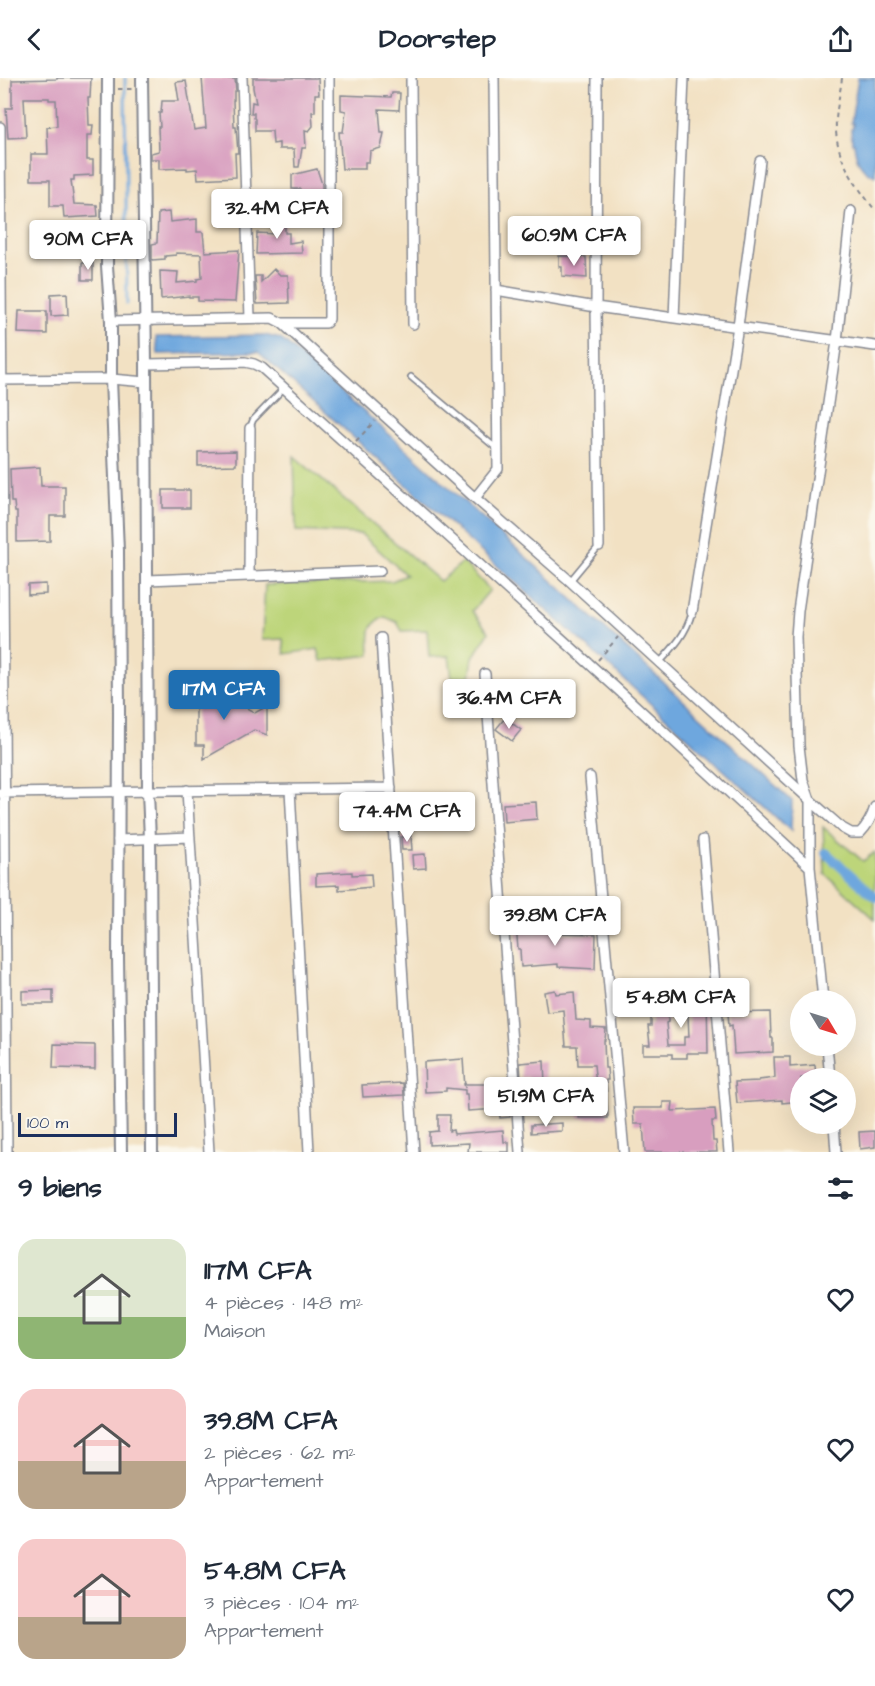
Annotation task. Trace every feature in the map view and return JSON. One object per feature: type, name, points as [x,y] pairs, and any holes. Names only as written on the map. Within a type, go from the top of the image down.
[{"type":"street","points":[[108,78],[107,266],[111,321],[118,551],[121,1152]]},
{"type":"street","points":[[142,78],[152,1152]]},
{"type":"street","points":[[242,78],[250,318]]},
{"type":"street","points":[[111,321],[272,318],[282,322],[326,323],[329,319],[329,78]]},
{"type":"street","points":[[411,78],[413,324]]},
{"type":"street","points":[[475,498],[498,469],[494,78]]},
{"type":"street","points":[[597,78],[596,307],[599,546]]},
{"type":"street","points":[[674,318],[684,78]]},
{"type":"street","points":[[0,127],[2,793],[7,1152]]},
{"type":"street","points":[[692,612],[738,326],[760,160]]},
{"type":"street","points":[[822,990],[810,867],[810,800],[803,780],[799,746],[796,638],[837,341],[850,211]]},
{"type":"street","points":[[496,290],[596,307],[875,346]]},
{"type":"street","points":[[282,322],[810,800],[851,833],[860,833],[866,827],[875,807]]},
{"type":"street","points":[[146,364],[245,362],[262,368],[625,696],[810,867]]},
{"type":"street","points":[[1,380],[111,379],[146,382]]},
{"type":"street","points":[[249,576],[250,428]]},
{"type":"street","points":[[147,580],[380,571]]},
{"type":"street","points":[[381,638],[414,1152]]},
{"type":"street","points":[[485,674],[520,1152]]},
{"type":"street","points":[[590,777],[624,1152]]},
{"type":"street","points":[[2,793],[391,788]]},
{"type":"street","points":[[290,789],[309,1152]]},
{"type":"street","points":[[187,790],[209,1152]]},
{"type":"street","points":[[118,840],[190,837]]},
{"type":"street","points":[[703,840],[729,1152]]},
{"type":"street","points":[[835,1134],[836,1152]]},
{"type":"lane","points":[[411,377],[498,450]]},
{"type":"lane","points":[[250,428],[253,420],[284,388]]},
{"type":"lane","points":[[570,581],[599,546]]},
{"type":"lane","points":[[659,663],[679,642],[690,622],[692,612]]},
{"type":"path","points":[[842,78],[836,130],[840,148],[850,175],[875,210]]},
{"type":"path","points":[[118,89],[133,88]]},
{"type":"path","points":[[357,441],[375,421]]},
{"type":"path","points":[[600,658],[617,639]]},
{"type":"green space","points":[[294,456],[440,581],[463,562],[490,590],[472,611],[489,632],[473,657],[470,677],[452,678],[449,656],[429,657],[427,630],[402,631],[397,622],[385,617],[371,628],[370,655],[321,661],[318,649],[285,654],[283,639],[262,640],[265,585],[392,581],[406,575],[361,534],[296,531]]},
{"type":"green space","points":[[823,827],[863,861],[875,852],[875,919],[825,874]]},
{"type":"water","points":[[858,78],[875,78],[875,177],[862,167],[857,158],[854,143],[852,143],[853,123],[851,123]]},
{"type":"water","points":[[265,335],[286,343],[350,399],[792,801],[791,831],[258,352],[158,354],[156,337]]},
{"type":"building","points":[[91,78],[90,98],[88,98],[89,125],[93,125],[92,135],[87,135],[87,160],[93,160],[93,175],[74,176],[74,180],[71,180],[74,204],[97,205],[98,216],[64,218],[63,206],[50,206],[50,180],[31,180],[31,154],[48,154],[47,127],[57,126],[56,100],[24,98],[26,137],[8,138],[6,108],[12,108],[12,80]]},
{"type":"building","points":[[202,78],[235,79],[234,127],[236,127],[238,153],[235,153],[236,177],[198,179],[197,169],[159,169],[159,159],[151,159],[151,153],[159,151],[158,127],[160,127],[159,113],[161,113],[162,101],[179,101],[176,82],[186,81],[194,130],[206,128]]},
{"type":"building","points":[[253,78],[318,78],[319,94],[315,94],[315,112],[312,112],[313,126],[309,131],[305,130],[306,148],[302,148],[299,167],[295,167],[294,149],[279,149],[279,143],[273,144],[272,131],[255,131],[254,113],[251,113],[252,102],[256,103]]},
{"type":"building","points":[[392,93],[400,93],[399,110],[379,109],[381,133],[384,133],[381,148],[370,151],[369,162],[365,162],[365,169],[342,169],[339,132],[343,132],[346,111],[341,110],[341,95],[391,97]]},
{"type":"building","points":[[317,169],[322,184],[320,214],[302,214],[303,198],[300,198],[300,189],[292,189],[292,175]]},
{"type":"building","points":[[277,209],[285,209],[285,233],[289,233],[289,243],[301,241],[302,253],[256,254],[257,233],[276,234]]},
{"type":"building","points":[[169,212],[170,222],[197,219],[197,232],[203,232],[205,252],[239,250],[235,302],[198,301],[198,297],[189,296],[161,299],[160,271],[178,272],[177,283],[197,281],[202,278],[201,254],[176,253],[176,255],[165,256],[165,259],[152,260],[152,244],[157,243],[158,213]]},
{"type":"building","points":[[34,228],[45,228],[45,248],[34,248]]},
{"type":"building","points":[[559,256],[586,257],[587,278],[562,276]]},
{"type":"building","points":[[82,263],[93,263],[93,280],[82,280]]},
{"type":"building","points":[[274,269],[280,275],[288,275],[289,303],[257,304],[255,276],[261,276],[261,282]]},
{"type":"building","points":[[67,293],[68,315],[51,316],[51,294]]},
{"type":"building","points":[[19,311],[47,311],[47,334],[18,333]]},
{"type":"building","points":[[236,451],[236,465],[198,466],[198,452]]},
{"type":"building","points":[[40,467],[41,486],[65,486],[65,516],[50,516],[50,541],[17,542],[17,512],[15,512],[14,502],[11,502],[10,469]]},
{"type":"building","points":[[163,490],[190,490],[190,508],[163,508]]},
{"type":"building","points":[[46,584],[46,594],[28,595],[28,585]]},
{"type":"building","points":[[204,683],[255,713],[267,706],[267,735],[254,730],[204,759],[204,745],[196,745],[196,697],[203,697]]},
{"type":"building","points":[[505,718],[521,730],[512,741],[496,729]]},
{"type":"building","points":[[536,802],[537,819],[504,822],[503,804]]},
{"type":"building","points":[[411,836],[412,850],[402,850],[401,837]]},
{"type":"building","points":[[425,854],[426,868],[413,869],[412,855]]},
{"type":"building","points":[[352,872],[352,875],[371,874],[372,887],[339,890],[339,885],[316,886],[316,874]]},
{"type":"building","points":[[556,923],[556,933],[596,934],[595,969],[558,967],[558,964],[521,967],[516,925]]},
{"type":"building","points":[[53,990],[53,1004],[22,1004],[22,991]]},
{"type":"building","points":[[555,990],[556,994],[574,992],[576,1020],[591,1021],[591,1028],[606,1029],[604,1040],[608,1080],[606,1080],[608,1118],[579,1118],[579,1113],[574,1113],[574,1105],[567,1105],[569,1084],[596,1085],[594,1065],[578,1065],[577,1046],[566,1046],[563,1010],[547,1012],[544,992]]},
{"type":"building","points":[[707,996],[708,1053],[687,1053],[687,1058],[672,1058],[672,1054],[643,1054],[643,1045],[650,1045],[648,1026],[651,1026],[651,1015],[668,1014],[668,1003],[674,1003],[674,998]],"holes":[[[668,1014],[688,1015],[689,1037],[684,1037],[684,1045],[668,1045],[666,1023]]]},
{"type":"building","points":[[770,1012],[773,1052],[734,1054],[732,1025],[729,1026],[728,1013]]},
{"type":"building","points":[[54,1044],[95,1045],[95,1069],[53,1068]]},
{"type":"building","points":[[774,1057],[790,1057],[790,1067],[815,1065],[815,1068],[790,1068],[790,1102],[782,1103],[782,1100],[737,1103],[735,1082],[775,1078]]},
{"type":"building","points":[[463,1059],[465,1084],[508,1084],[510,1117],[500,1118],[499,1109],[468,1111],[465,1090],[446,1088],[446,1091],[425,1092],[424,1062]]},
{"type":"building","points":[[544,1061],[548,1100],[529,1100],[528,1077],[521,1078],[520,1063]]},
{"type":"building","points":[[403,1083],[404,1095],[363,1097],[362,1085]]},
{"type":"building","points":[[663,1102],[673,1102],[672,1111],[715,1109],[716,1121],[712,1121],[713,1141],[716,1141],[717,1152],[645,1152],[643,1124],[634,1124],[633,1108],[663,1108]]},
{"type":"building","points":[[438,1115],[450,1115],[449,1131],[453,1130],[454,1134],[503,1130],[504,1142],[509,1142],[509,1152],[468,1152],[469,1143],[429,1145],[429,1132],[438,1131]]},
{"type":"building","points":[[562,1123],[562,1131],[531,1133],[531,1125]]},
{"type":"building","points":[[875,1131],[875,1147],[860,1149],[859,1132]]},
{"type":"waterway","points":[[125,78],[127,304]]},
{"type":"waterway","points":[[826,853],[875,897]]}]
